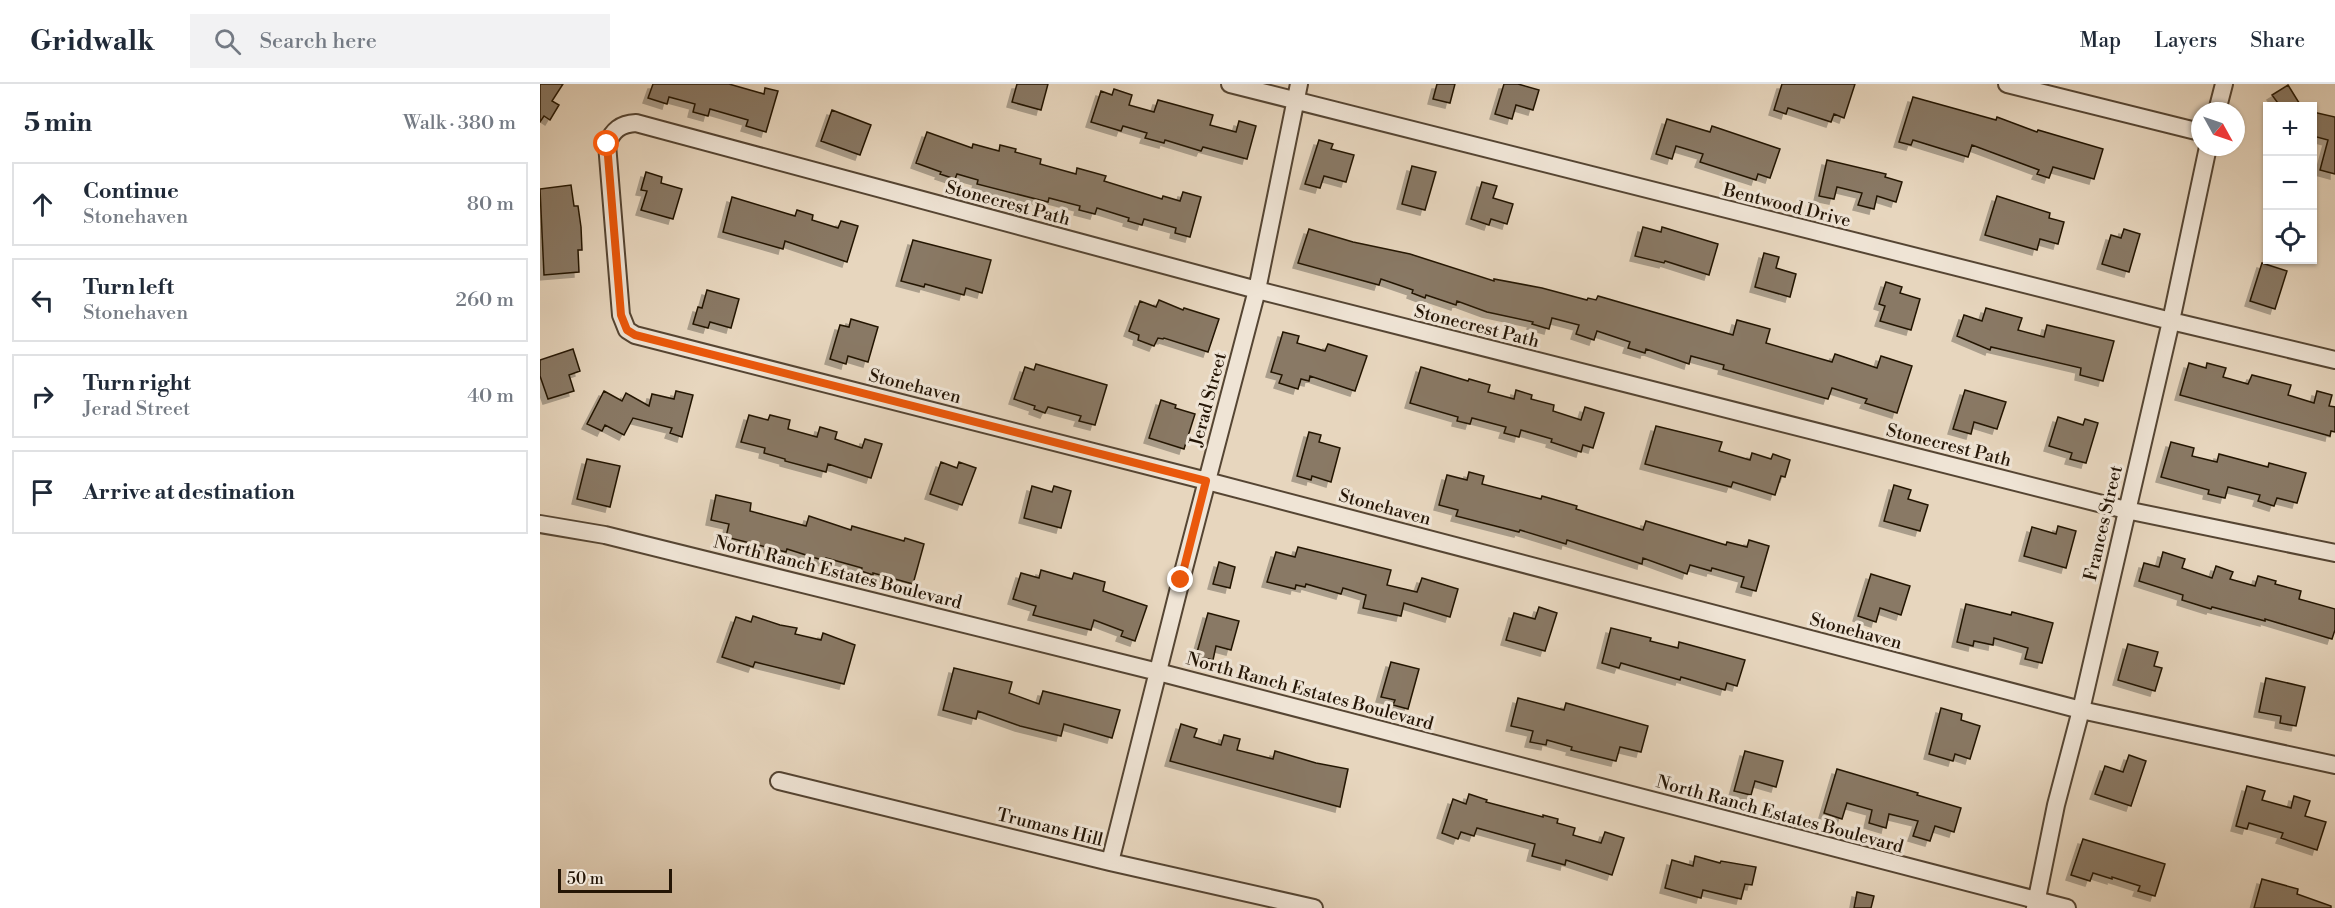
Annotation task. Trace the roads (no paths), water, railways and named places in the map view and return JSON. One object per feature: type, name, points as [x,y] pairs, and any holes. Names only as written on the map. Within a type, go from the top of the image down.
[{"type":"street","name":"Bentwood Drive","points":[[1230,84],[2171,321],[2335,360]]},
{"type":"street","name":"Jerad Street","points":[[1110,862],[1206,481],[1257,290],[1299,84]]},
{"type":"street","points":[[2007,84],[2191,130]]},
{"type":"street","points":[[2219,102],[2224,84]]},
{"type":"street","name":"Stonecrest Path","points":[[615,129],[636,123],[1257,290],[2126,510],[2335,553]]},
{"type":"street","name":"Stonehaven","points":[[615,129],[606,150],[621,315],[627,330],[655,340],[1206,481],[2081,710],[2335,765]]},
{"type":"street","name":"Frances Street","points":[[2036,905],[2056,805],[2081,710],[2171,321],[2206,156]]},
{"type":"street","name":"North Ranch Estates Boulevard","points":[[540,524],[605,535],[1158,672],[2036,905],[2067,908]]},
{"type":"street","name":"Trumans Hill","points":[[779,781],[1110,862],[1314,908]]}]
